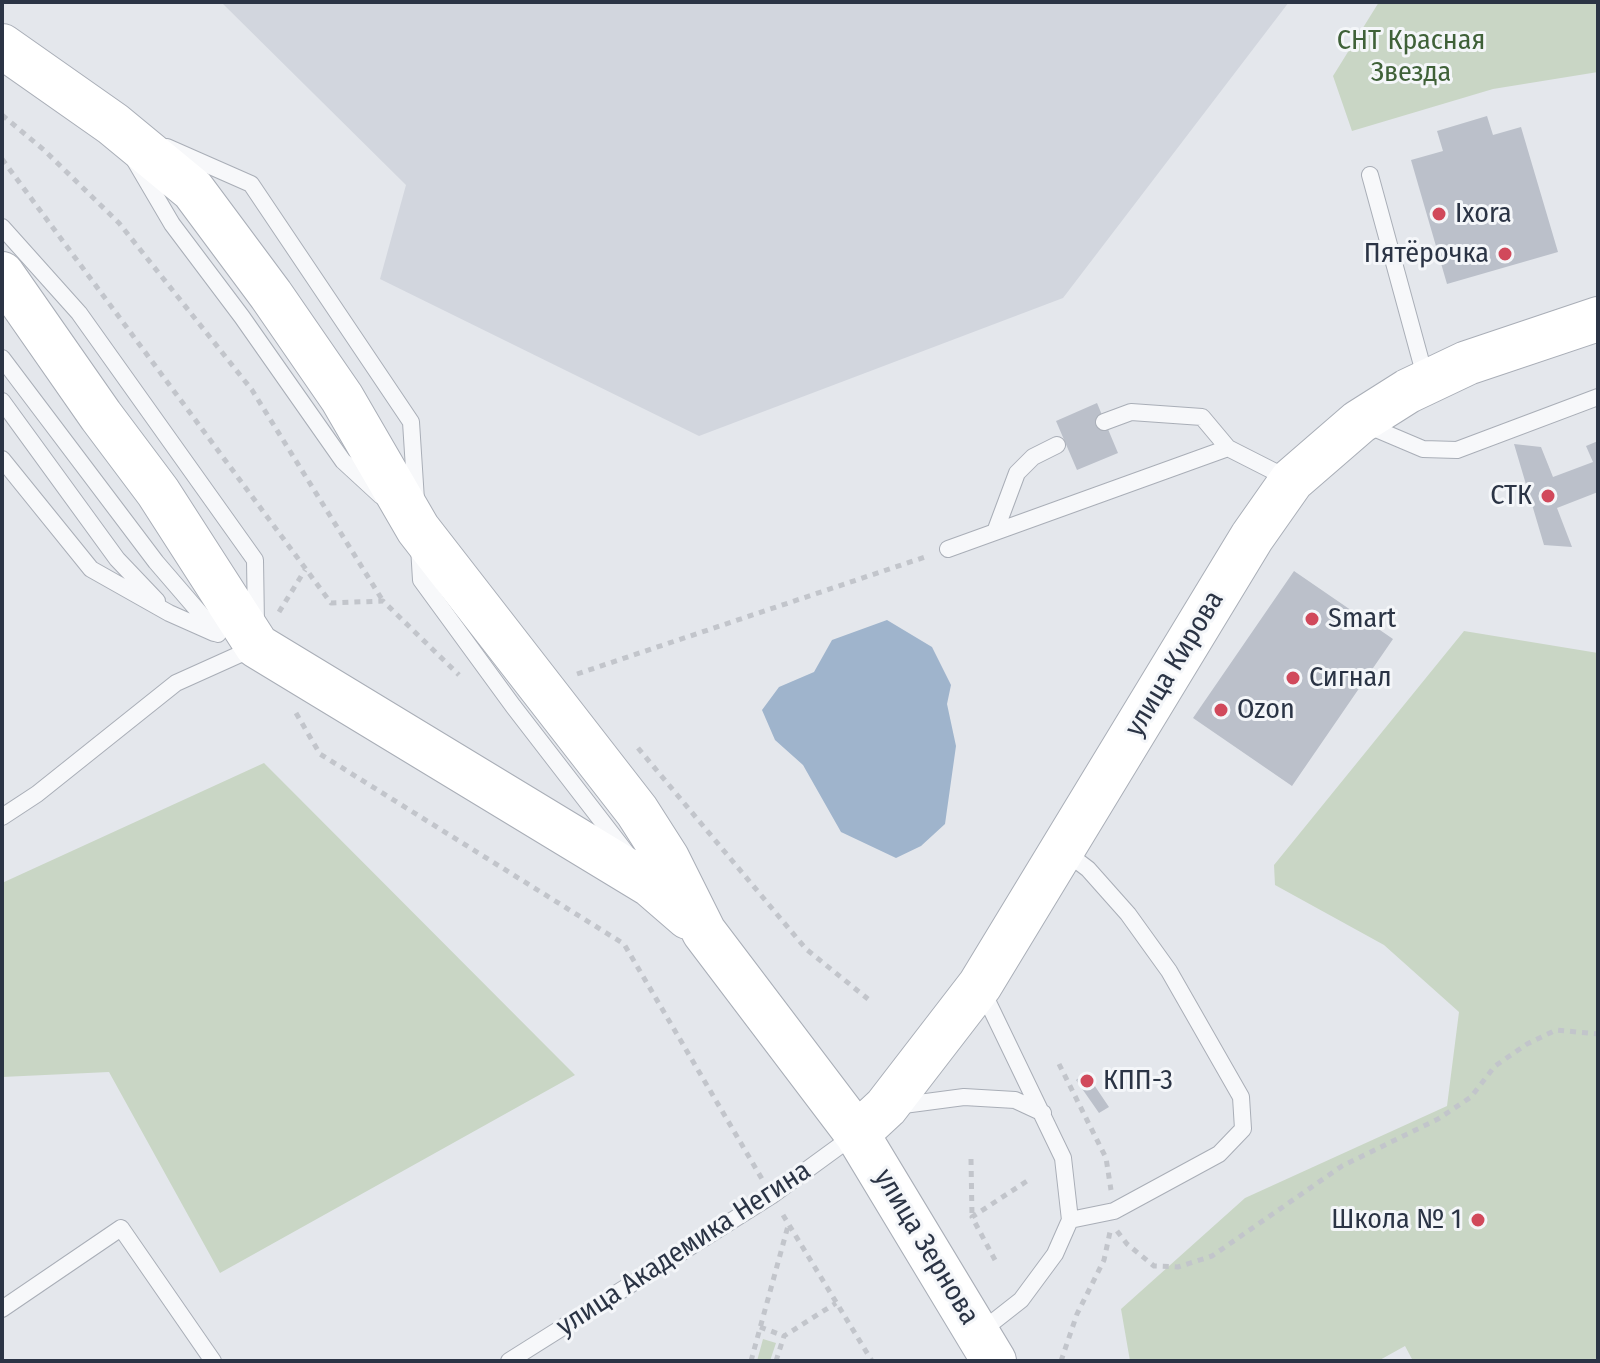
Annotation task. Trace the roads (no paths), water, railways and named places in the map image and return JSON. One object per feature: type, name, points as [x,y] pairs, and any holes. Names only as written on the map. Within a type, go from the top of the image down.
[{"type":"main road","points":[[2,46],[113,124],[193,190],[342,398],[418,529],[637,811],[667,858],[704,932]]},
{"type":"main road","points":[[2,274],[158,492],[237,640],[651,885],[704,932]]},
{"type":"main road","name":"улица Кирова","points":[[871,1120],[980,985],[1252,537],[1292,480],[1359,422],[1426,382],[1467,363],[1598,319]]},
{"type":"main road","name":"улица Зернова","points":[[704,932],[871,1120],[986,1348]]},
{"type":"lane","points":[[1370,175],[1426,382]]},
{"type":"lane","points":[[2,227],[79,313],[255,560],[237,640],[176,683],[37,794],[2,817]]},
{"type":"lane","points":[[2,358],[156,562],[237,640]]},
{"type":"lane","points":[[1359,422],[1423,449],[1457,450],[1598,397]]},
{"type":"lane","points":[[2,401],[117,559],[169,613]]},
{"type":"lane","points":[[1104,422],[1131,412],[1202,417],[1228,448],[1292,480]]},
{"type":"lane","points":[[995,532],[1017,473],[1033,457],[1057,445]]},
{"type":"lane","points":[[948,549],[1228,448]]},
{"type":"lane","points":[[2,459],[91,569],[169,613],[237,640]]},
{"type":"lane","points":[[418,529],[421,580],[513,706],[651,885]]},
{"type":"lane","points":[[1063,850],[1088,869],[1128,914],[1169,971],[1241,1097],[1243,1129],[1219,1154],[1114,1211],[1070,1220]]},
{"type":"lane","points":[[980,985],[1063,1158],[1070,1220],[1055,1254],[986,1348]]},
{"type":"lane","points":[[871,1120],[964,1097],[1015,1100],[1043,1113]]},
{"type":"lane","name":"улица Академика Негина","points":[[509,1361],[771,1196],[871,1120]]},
{"type":"lane","points":[[2,1309],[121,1228],[213,1361]]},
{"type":"water","points":[[887,620],[932,647],[951,685],[947,704],[956,746],[945,824],[921,846],[896,858],[841,832],[803,765],[775,740],[762,710],[779,687],[814,672],[832,640]]},
{"type":"place","name":"Ixora","points":[[1439,214]]},
{"type":"place","name":"Пятёрочка","points":[[1505,254]]},
{"type":"place","name":"СТК","points":[[1548,496]]},
{"type":"place","name":"Smart","points":[[1312,619]]},
{"type":"place","name":"Сигнал","points":[[1293,678]]},
{"type":"place","name":"Ozon","points":[[1221,710]]},
{"type":"place","name":"КПП-3","points":[[1087,1081]]},
{"type":"place","name":"Школа № 1","points":[[1478,1220]]},
{"type":"park label","name":"СНТ Красная Звезда","points":[[1411,57]]}]
